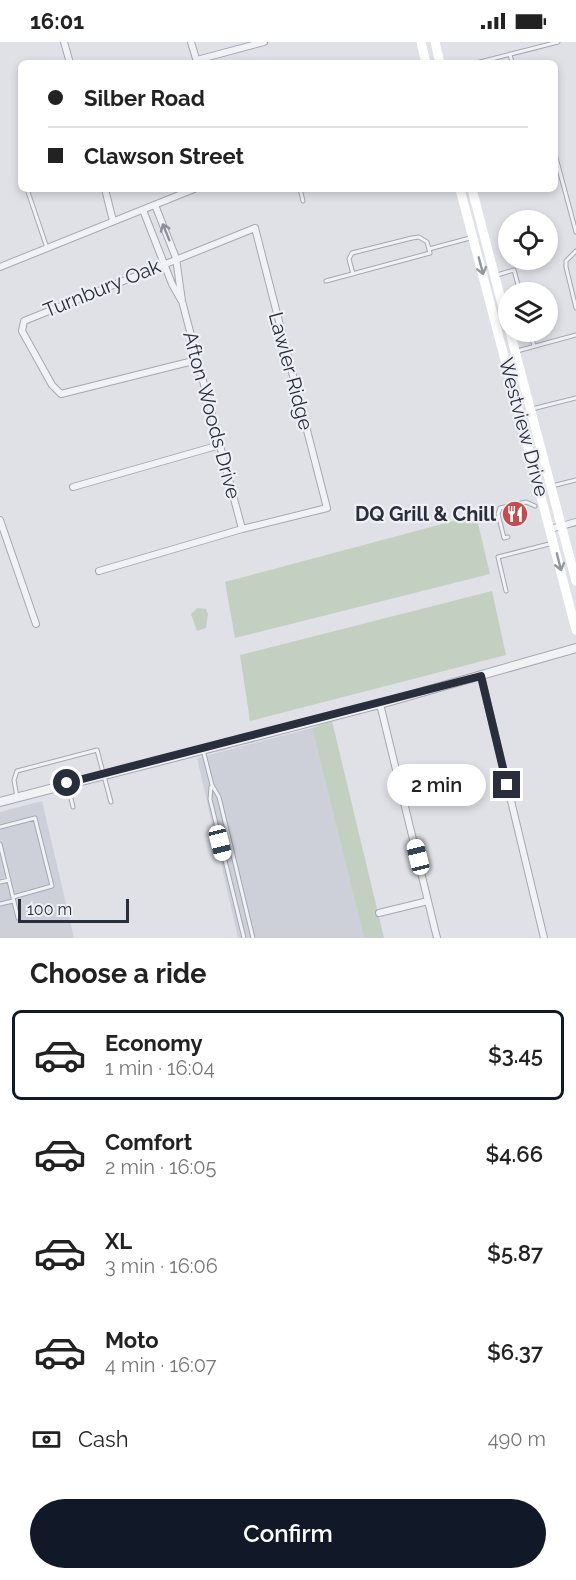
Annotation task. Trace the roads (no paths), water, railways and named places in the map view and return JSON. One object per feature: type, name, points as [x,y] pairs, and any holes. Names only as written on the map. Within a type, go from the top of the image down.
[{"type":"main road","points":[[421,42],[425,60]]},
{"type":"main road","points":[[435,42],[439,60]]},
{"type":"main road","name":"Westview Drive","points":[[461,192],[576,630]]},
{"type":"main road","name":"Westview Drive","points":[[473,192],[498,288]]},
{"type":"main road","name":"Westview Drive","points":[[512,342],[576,581]]},
{"type":"main road","points":[[507,363],[516,356]]},
{"type":"street","points":[[64,42],[69,60]]},
{"type":"street","points":[[191,42],[196,60]]},
{"type":"street","points":[[204,60],[264,42]]},
{"type":"street","points":[[106,192],[113,221]]},
{"type":"street","points":[[0,267],[187,192]]},
{"type":"street","name":"Afton Woods Drive","points":[[155,205],[176,258],[182,301],[242,529]]},
{"type":"street","name":"Afton Woods Drive","points":[[143,210],[163,263],[182,301]]},
{"type":"street","name":"Turnbury Oak","points":[[197,360],[61,394],[52,385],[22,331],[24,321],[163,263],[255,228],[256,234]]},
{"type":"street","name":"Lawler Ridge","points":[[242,529],[327,508],[256,234]]},
{"type":"street","points":[[72,487],[220,445]]},
{"type":"street","points":[[0,520],[36,624]]},
{"type":"street","points":[[550,529],[576,522]]},
{"type":"street","points":[[99,571],[242,529]]},
{"type":"street","points":[[0,802],[380,704],[576,648]]},
{"type":"street","points":[[481,676],[544,938]]},
{"type":"street","points":[[380,704],[437,938]]},
{"type":"street","points":[[379,914],[428,901]]},
{"type":"lane","points":[[487,60],[558,42]]},
{"type":"lane","points":[[510,54],[511,60]]},
{"type":"lane","points":[[558,165],[576,232]]},
{"type":"lane","points":[[28,192],[47,248]]},
{"type":"lane","points":[[301,192],[303,201]]},
{"type":"lane","points":[[326,281],[353,274],[430,253],[427,242],[419,237],[352,254],[349,259],[353,274]]},
{"type":"lane","points":[[429,249],[485,239]]},
{"type":"lane","points":[[576,251],[566,261],[566,267],[576,308]]},
{"type":"lane","points":[[495,276],[514,270],[517,282]]},
{"type":"lane","points":[[516,356],[534,346],[576,335]]},
{"type":"lane","points":[[533,342],[534,346]]},
{"type":"lane","points":[[530,409],[576,398]]},
{"type":"lane","points":[[550,487],[576,480]]},
{"type":"lane","points":[[508,537],[504,538],[498,514],[500,508],[526,502],[535,506]]},
{"type":"lane","points":[[506,591],[498,557],[554,543]]},
{"type":"lane","points":[[203,748],[212,785],[219,796],[253,938]]},
{"type":"lane","points":[[17,797],[14,775],[21,769],[97,750],[111,802]]},
{"type":"lane","points":[[67,783],[73,807]]},
{"type":"lane","points":[[212,785],[210,799],[244,938]]},
{"type":"lane","points":[[0,827],[35,819],[52,886],[0,904]]},
{"type":"lane","points":[[0,844],[18,918]]},
{"type":"lane","points":[[0,882],[9,880]]},
{"type":"lane","points":[[236,907],[245,905]]},
{"type":"place","name":"DQ Grill & Chill","points":[[515,514]]}]
